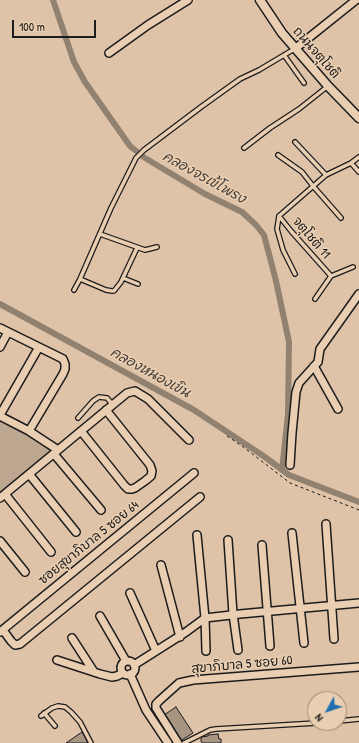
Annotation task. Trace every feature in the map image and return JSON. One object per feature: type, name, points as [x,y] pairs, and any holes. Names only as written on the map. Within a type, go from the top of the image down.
[{"type":"street","points":[[109,52],[148,24],[188,0]]},
{"type":"street","name":"ถนนจตุโชติ","points":[[260,0],[282,33],[328,86],[359,118]]},
{"type":"street","points":[[296,48],[356,0]]},
{"type":"street","points":[[290,465],[296,392],[299,382],[318,362],[320,349],[359,294]]},
{"type":"street","points":[[0,328],[63,359],[65,364],[63,374],[29,432]]},
{"type":"street","points":[[0,347],[8,332]]},
{"type":"street","points":[[39,347],[0,416],[29,432],[56,452],[101,510]]},
{"type":"street","points":[[314,366],[338,409]]},
{"type":"street","points":[[51,552],[2,496],[113,404],[127,393],[135,391],[148,399],[189,440]]},
{"type":"street","points":[[81,431],[128,489],[135,488],[145,482],[151,476],[152,471],[150,465],[106,410]]},
{"type":"street","name":"ซอยสุขาภิบาล 5 ซอย 64","points":[[1,631],[194,473]]},
{"type":"street","points":[[29,474],[76,532]]},
{"type":"street","points":[[1,631],[15,645],[20,644],[200,497]]},
{"type":"street","points":[[326,524],[334,639]]},
{"type":"street","points":[[292,533],[304,643]]},
{"type":"street","points":[[197,535],[205,618],[206,651]]},
{"type":"street","points":[[228,540],[233,614],[238,650]]},
{"type":"street","points":[[0,541],[25,572]]},
{"type":"street","points":[[262,545],[266,611],[270,646]]},
{"type":"street","points":[[161,565],[180,636]]},
{"type":"street","points":[[130,594],[156,651]]},
{"type":"street","points":[[134,665],[180,636],[205,618],[233,614],[359,603]]},
{"type":"street","points":[[100,616],[126,661],[131,662],[134,665]]},
{"type":"street","points":[[72,638],[94,672]]},
{"type":"street","points":[[56,660],[112,677],[134,671],[134,665]]},
{"type":"street","points":[[126,661],[121,666],[122,671],[127,674],[146,710],[168,743]]},
{"type":"street","name":"สุขาภิบาล 5 ซอย 60","points":[[178,743],[156,708],[156,704],[179,683],[193,680],[359,667]]},
{"type":"lane","points":[[74,290],[136,158],[144,150],[240,79],[259,70],[296,48]]},
{"type":"lane","points":[[284,56],[304,83]]},
{"type":"lane","points":[[244,148],[270,128],[299,109],[328,86]]},
{"type":"lane","points":[[295,142],[326,175]]},
{"type":"lane","points":[[278,155],[300,169],[341,218]]},
{"type":"lane","name":"จตุโชติ 11","points":[[353,267],[331,276],[279,216],[326,175],[351,164],[359,157]]},
{"type":"lane","points":[[351,164],[359,172]]},
{"type":"lane","points":[[279,216],[276,229],[283,250],[295,274]]},
{"type":"lane","points":[[100,234],[145,250],[157,247]]},
{"type":"lane","points":[[80,280],[112,291],[114,290],[123,278],[137,248]]},
{"type":"lane","points":[[315,298],[331,276]]},
{"type":"lane","points":[[123,278],[138,284]]},
{"type":"lane","points":[[78,418],[93,401],[99,397],[107,398],[113,404]]},
{"type":"lane","points":[[55,726],[43,714],[58,706],[65,707],[80,722],[91,743]]},
{"type":"lane","points":[[347,720],[359,719]]},
{"type":"lane","points":[[184,743],[210,730],[307,724]]},
{"type":"path","points":[[227,436],[248,450],[290,483],[359,510]]},
{"type":"shaded area","points":[[0,418],[63,451],[0,501]]},
{"type":"building","points":[[176,707],[193,733],[180,741],[164,715]]},
{"type":"building","points":[[82,732],[88,743],[66,743]]},
{"type":"building","points":[[218,734],[219,739],[221,739],[221,743],[202,743],[201,741],[201,737]]},
{"type":"waterway","name":"คลองจรเข้โพรง","points":[[53,0],[74,62],[85,82],[130,146],[145,158],[205,194],[242,212],[264,235],[276,281],[289,342],[288,414],[282,470]]},
{"type":"waterway","name":"คลองหนองเขิน","points":[[0,304],[194,410],[265,457],[289,475],[359,502]]}]
